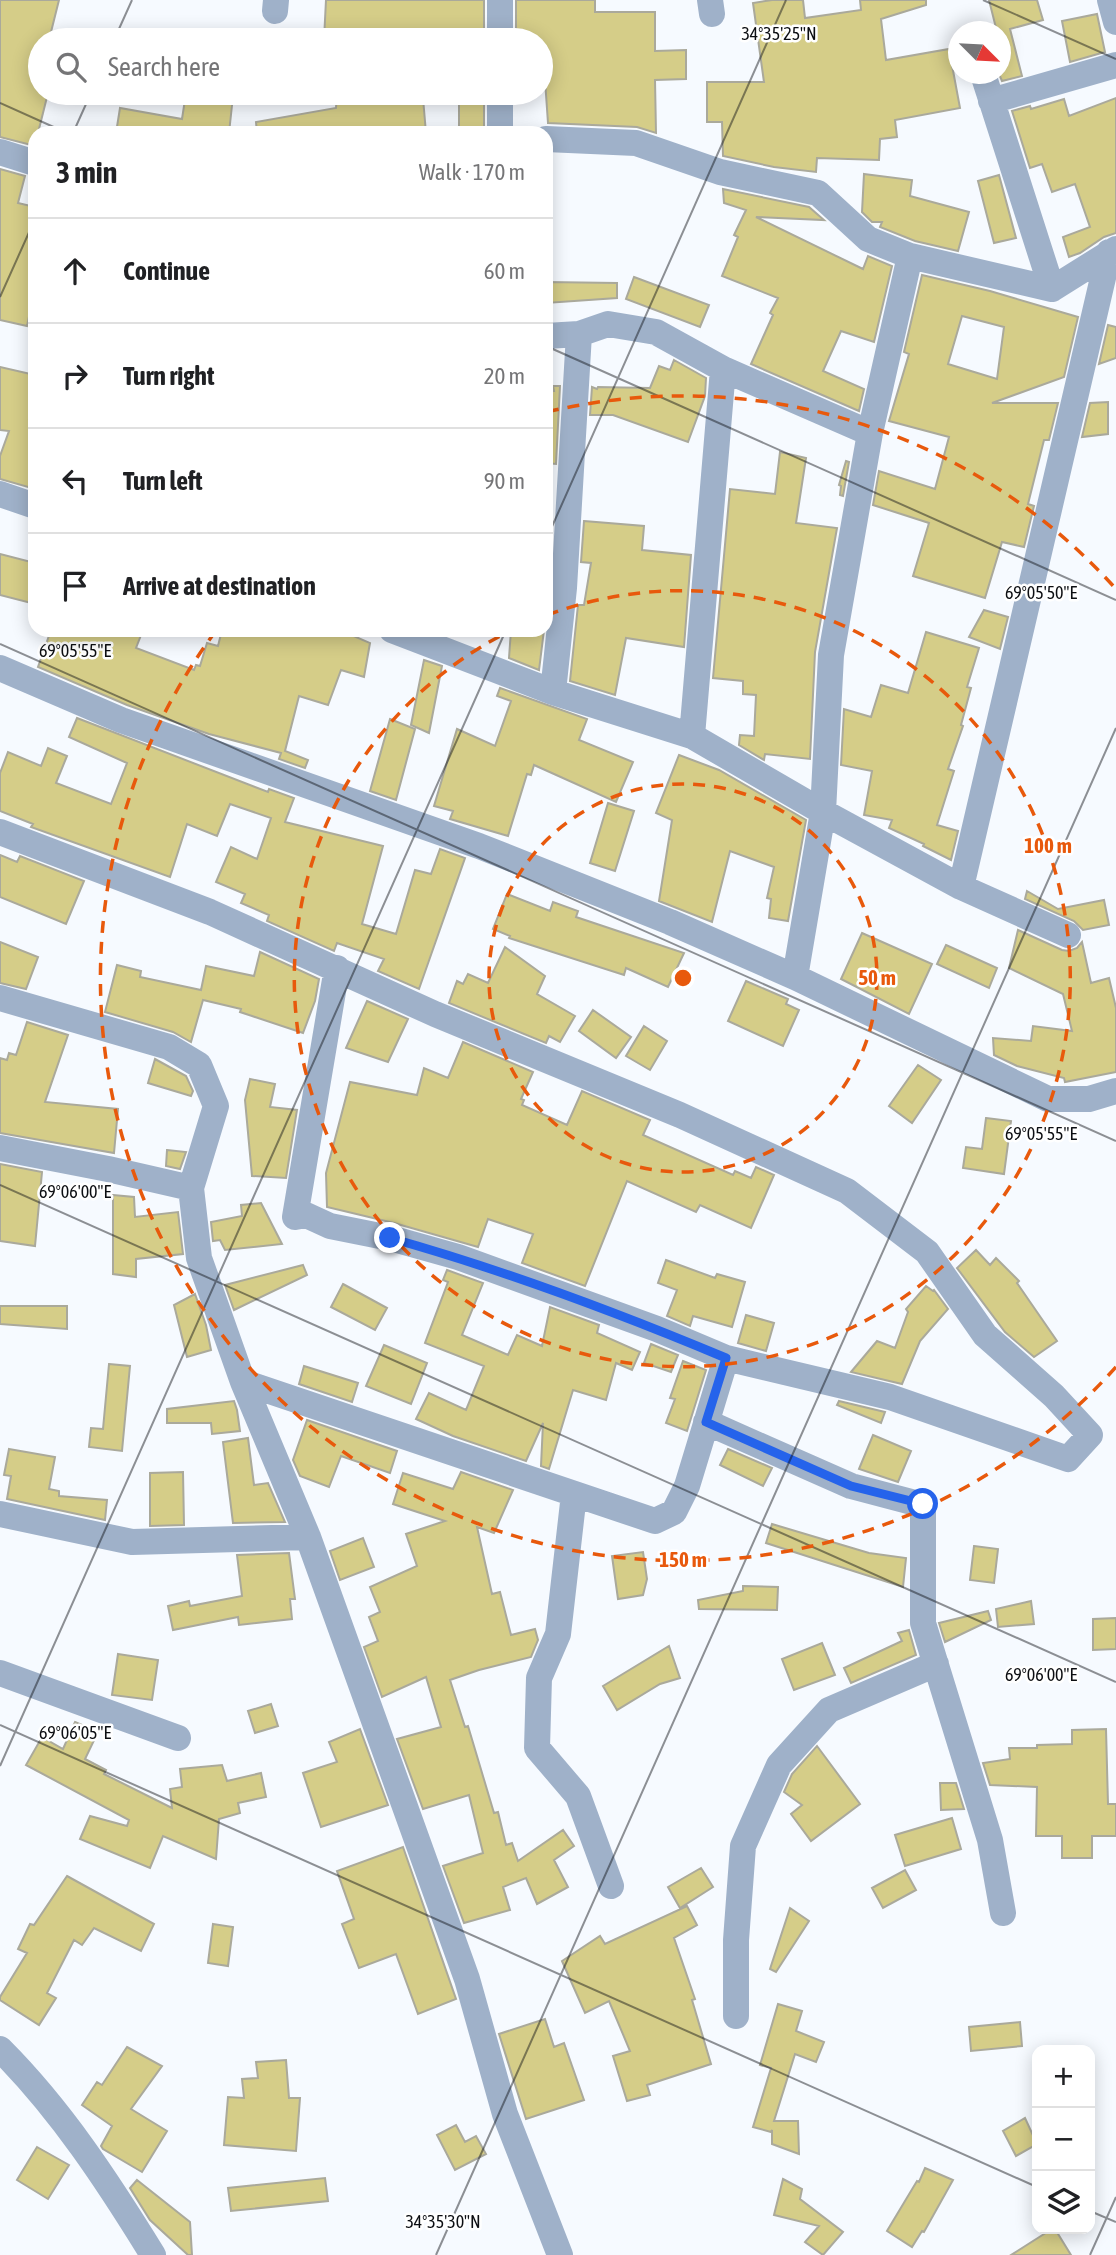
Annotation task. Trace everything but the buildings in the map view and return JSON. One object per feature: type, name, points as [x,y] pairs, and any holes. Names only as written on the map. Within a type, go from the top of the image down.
[{"type":"street","points":[[500,0],[500,28]]},
{"type":"street","points":[[1110,0],[1116,22]]},
{"type":"street","points":[[991,101],[1116,65]]},
{"type":"street","points":[[986,84],[1052,289]]},
{"type":"street","points":[[500,105],[500,126]]},
{"type":"street","points":[[553,139],[636,143],[720,172],[818,193],[867,239],[910,256],[1052,289],[1113,250]]},
{"type":"street","points":[[0,152],[28,161]]},
{"type":"street","points":[[961,887],[1113,250]]},
{"type":"street","points":[[795,977],[823,812],[831,655],[870,433],[910,256]]},
{"type":"street","points":[[553,336],[579,334],[608,324],[656,332],[723,369],[870,433]]},
{"type":"street","points":[[553,692],[564,588],[579,334]]},
{"type":"street","points":[[692,736],[723,369]]},
{"type":"street","points":[[0,494],[28,504]]},
{"type":"street","points":[[438,638],[553,692],[692,736],[823,812],[961,887],[1068,935]]},
{"type":"street","points":[[0,668],[121,720],[479,845],[670,922],[795,977],[1048,1100],[1090,1099],[1116,1091]]},
{"type":"street","points":[[0,832],[210,912],[337,968],[435,1014],[680,1115],[847,1191],[927,1252],[985,1335],[1054,1396],[1090,1435],[1068,1460],[890,1397],[726,1358],[657,1329],[458,1257],[390,1238],[330,1226],[306,1215],[295,1217],[337,968]]},
{"type":"street","points":[[0,998],[169,1047],[199,1065],[216,1106],[191,1188],[199,1258],[243,1382],[309,1536],[467,1979],[505,2114],[560,2255]]},
{"type":"street","points":[[0,1148],[191,1188]]},
{"type":"street","points":[[243,1382],[655,1521],[674,1512],[687,1486],[726,1358]]},
{"type":"street","points":[[706,1422],[851,1486],[923,1504],[923,1623],[990,1840],[1003,1913]]},
{"type":"street","points":[[574,1494],[558,1634],[539,1678],[537,1748],[578,1797],[611,1886]]},
{"type":"street","points":[[0,1514],[132,1542],[309,1536]]},
{"type":"street","points":[[736,2016],[736,1940],[743,1846],[779,1765],[829,1710],[936,1664]]},
{"type":"street","points":[[0,1672],[178,1738]]},
{"type":"street","points":[[0,2049],[33,2082],[75,2136],[113,2190],[153,2255]]},
{"type":"route","points":[[390,1238],[458,1257],[657,1329],[726,1358],[706,1422],[851,1486],[923,1504]]}]
